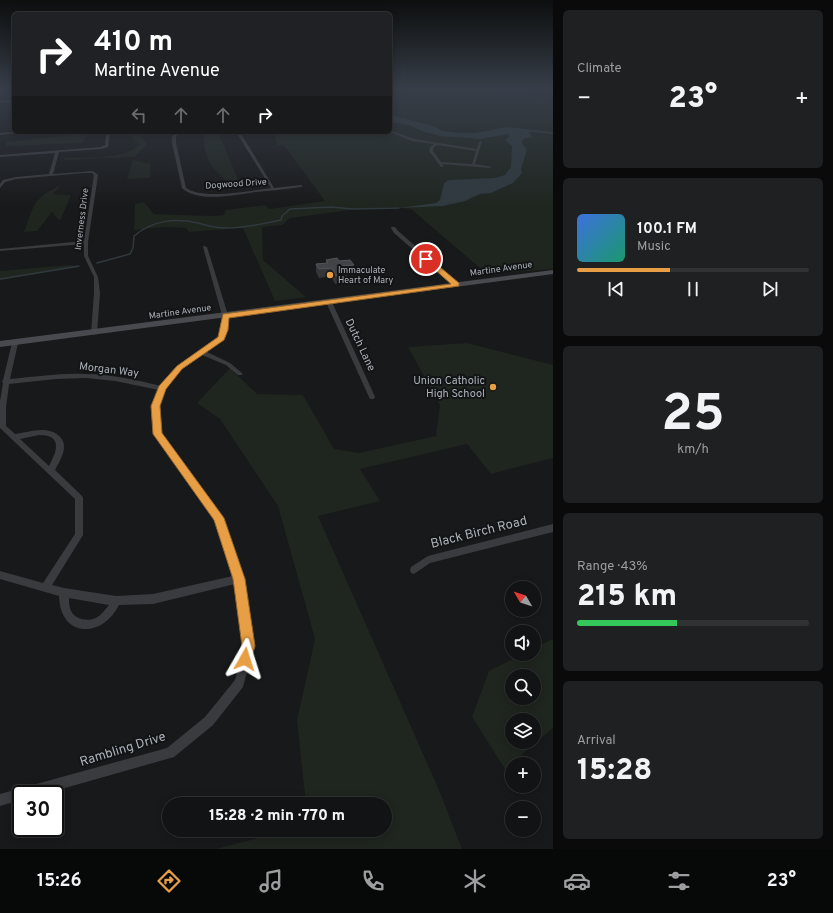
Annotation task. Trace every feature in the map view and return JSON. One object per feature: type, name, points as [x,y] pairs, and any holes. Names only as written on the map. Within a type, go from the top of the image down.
[{"type":"main road","name":"Martine Avenue","points":[[0,344],[225,316],[553,272]]},
{"type":"street","points":[[392,132],[412,140],[478,150]]},
{"type":"street","points":[[0,134],[12,133]]},
{"type":"street","points":[[0,156],[104,148],[107,146],[108,134]]},
{"type":"street","name":"Dogwood Drive","points":[[176,134],[174,143],[184,188],[188,191],[210,195],[301,186]]},
{"type":"street","points":[[239,134],[273,189]]},
{"type":"street","points":[[473,165],[481,142]]},
{"type":"street","points":[[436,144],[432,147],[431,152],[442,166]]},
{"type":"street","points":[[0,187],[4,181],[11,178],[51,174],[57,152]]},
{"type":"street","points":[[439,163],[490,167]]},
{"type":"street","name":"Inverness Drive","points":[[51,174],[89,172],[96,175],[86,242],[86,256],[96,276],[97,293],[94,333]]},
{"type":"street","points":[[393,228],[457,285]]},
{"type":"street","points":[[0,250],[86,242]]},
{"type":"street","points":[[205,247],[225,316]]},
{"type":"street","name":"Dutch Lane","points":[[329,302],[372,397]]},
{"type":"street","name":"Rambling Drive","points":[[54,785],[170,753],[209,721],[239,683],[248,646],[239,579],[219,518],[158,434],[155,406],[162,388],[180,367],[222,339],[225,316]]},
{"type":"street","points":[[15,343],[5,382],[0,416],[3,427],[51,470],[79,498],[79,535],[46,587]]},
{"type":"street","points":[[202,352],[228,364],[240,374]]},
{"type":"street","name":"Morgan Way","points":[[5,382],[87,376],[118,379],[162,388]]},
{"type":"street","points":[[15,437],[39,433],[52,434],[57,438],[61,444],[60,450],[51,470]]},
{"type":"street","name":"Black Birch Road","points":[[414,570],[428,560],[553,528]]},
{"type":"street","points":[[0,575],[64,593],[116,601],[153,599],[239,579]]},
{"type":"street","points":[[64,593],[65,608],[70,617],[78,623],[88,625],[106,617],[116,601]]},
{"type":"street","name":"Rambling Drive","points":[[0,800],[12,797]]},
{"type":"shaded area","points":[[392,128],[553,128],[553,269],[487,274],[411,209],[390,207],[351,210],[290,218],[282,225],[262,227],[263,260],[306,297],[275,301],[243,228],[189,232],[186,228],[163,227],[134,230],[135,204],[144,202],[154,214],[212,216],[224,215],[225,210],[265,205],[269,209],[325,201],[284,145],[277,145],[274,134],[392,134]]},
{"type":"shaded area","points":[[415,128],[436,128],[443,131],[475,133],[505,128],[514,128],[553,132],[553,134],[532,132],[530,133],[532,137],[523,139],[522,143],[527,150],[521,169],[522,173],[513,183],[491,193],[480,194],[465,201],[443,206],[399,208],[436,203],[440,200],[444,183],[449,180],[495,178],[505,175],[511,167],[512,146],[505,140],[510,136],[507,134],[480,139],[440,136]]},
{"type":"shaded area","points":[[87,134],[82,143],[6,146],[6,142]]},
{"type":"shaded area","points":[[129,134],[144,134],[140,137],[147,143],[135,157],[65,160],[64,158],[104,157],[133,150],[140,145]]},
{"type":"shaded area","points":[[204,134],[219,134],[239,182],[229,183],[212,166],[206,156]]},
{"type":"shaded area","points":[[133,160],[150,164],[150,178],[127,179]]},
{"type":"shaded area","points":[[61,185],[53,194],[71,195],[60,221],[52,212],[37,231],[24,232],[36,203],[45,194]]},
{"type":"shaded area","points":[[70,265],[80,267],[0,280],[0,271]]},
{"type":"shaded area","points":[[467,343],[553,365],[553,458],[491,474],[467,444],[360,469],[380,501],[318,516],[439,790],[462,849],[216,849],[261,837],[392,837],[392,797],[305,797],[297,720],[315,639],[278,506],[220,419],[197,403],[230,368],[257,394],[303,395],[334,449],[359,453],[436,436],[440,405],[408,347]]},
{"type":"shaded area","points":[[553,639],[553,728],[541,738],[541,713],[505,713],[505,749],[528,749],[519,757],[505,757],[505,769],[472,717],[489,671],[508,661],[541,661],[541,645]]},
{"type":"building","points":[[337,258],[339,261],[350,260],[354,265],[342,266],[347,274],[336,276],[332,268],[319,269],[316,264],[328,263],[326,260]]},
{"type":"waterway","points":[[97,263],[130,254],[133,248],[134,236],[148,227],[164,222],[190,221],[215,227],[233,228],[254,226],[281,220],[282,216],[290,209],[331,207],[353,209],[399,208]]},
{"type":"waterway","points":[[0,279],[79,266]]},
{"type":"place","name":"Immaculate Heart of Mary","points":[[330,275]]},
{"type":"place","name":"Union Catholic High School","points":[[493,387]]},
{"type":"route","points":[[245,659],[248,646],[239,579],[219,518],[158,434],[155,406],[162,388],[180,367],[222,339],[225,316],[457,285],[426,259]]}]
